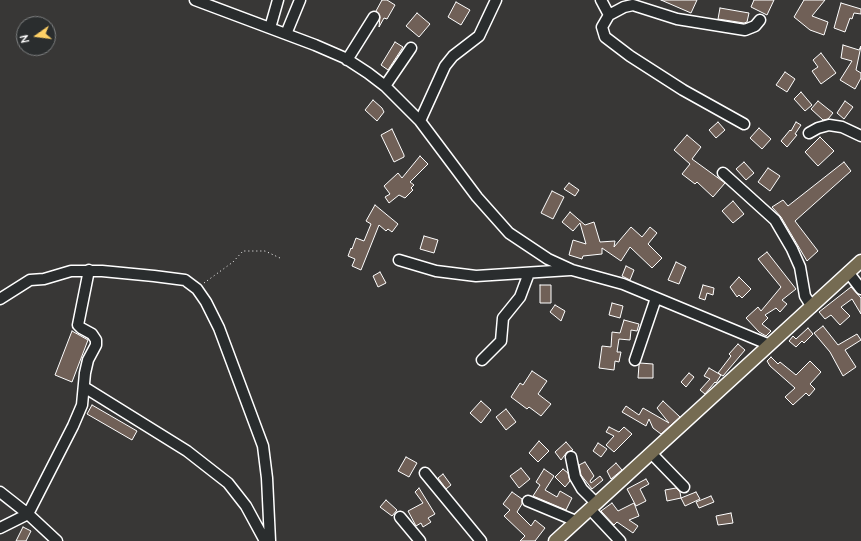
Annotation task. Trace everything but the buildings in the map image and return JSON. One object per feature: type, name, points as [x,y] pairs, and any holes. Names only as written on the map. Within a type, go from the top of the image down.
[{"type":"main road","points":[[555,541],[861,261]]},
{"type":"street","points":[[195,0],[286,34],[348,60],[385,86],[420,121],[477,197],[510,233],[548,259],[572,270],[623,284],[770,345]]},
{"type":"street","points":[[270,28],[278,0]]},
{"type":"street","points":[[286,34],[300,0]]},
{"type":"street","points":[[420,121],[445,66],[453,56],[478,36],[496,0]]},
{"type":"street","points":[[601,0],[609,15]]},
{"type":"street","points":[[744,124],[683,90],[630,56],[603,32],[602,27],[609,15],[624,7],[633,5],[677,19],[745,30],[755,26],[760,20]]},
{"type":"street","points":[[348,60],[374,17]]},
{"type":"street","points":[[385,86],[411,48]]},
{"type":"street","points":[[809,133],[818,128],[829,125],[842,127],[861,136]]},
{"type":"street","points":[[723,173],[775,220],[792,249],[800,267],[805,296],[812,307]]},
{"type":"street","points":[[400,260],[436,271],[476,276],[572,270]]},
{"type":"street","points":[[0,528],[28,514],[74,426],[82,405],[85,373],[88,360],[96,345],[96,340],[92,334],[78,325],[89,270]]},
{"type":"street","points":[[0,299],[30,280],[44,279],[71,271],[89,270],[185,280],[197,288],[219,328],[263,446],[267,478],[270,541]]},
{"type":"street","points":[[848,272],[861,289]]},
{"type":"street","points":[[482,360],[501,341],[503,318],[520,296],[529,273]]},
{"type":"street","points":[[635,360],[656,298]]},
{"type":"street","points":[[84,387],[187,451],[228,483],[246,506],[264,541]]},
{"type":"street","points":[[651,453],[684,487]]},
{"type":"street","points":[[571,457],[575,477],[593,506],[620,541]]},
{"type":"street","points":[[425,473],[481,541]]},
{"type":"street","points":[[0,492],[28,514],[57,541]]},
{"type":"street","points":[[528,501],[576,521]]},
{"type":"street","points":[[400,517],[420,541]]},
{"type":"path","points":[[197,288],[233,262],[243,251],[265,251],[280,258]]}]
